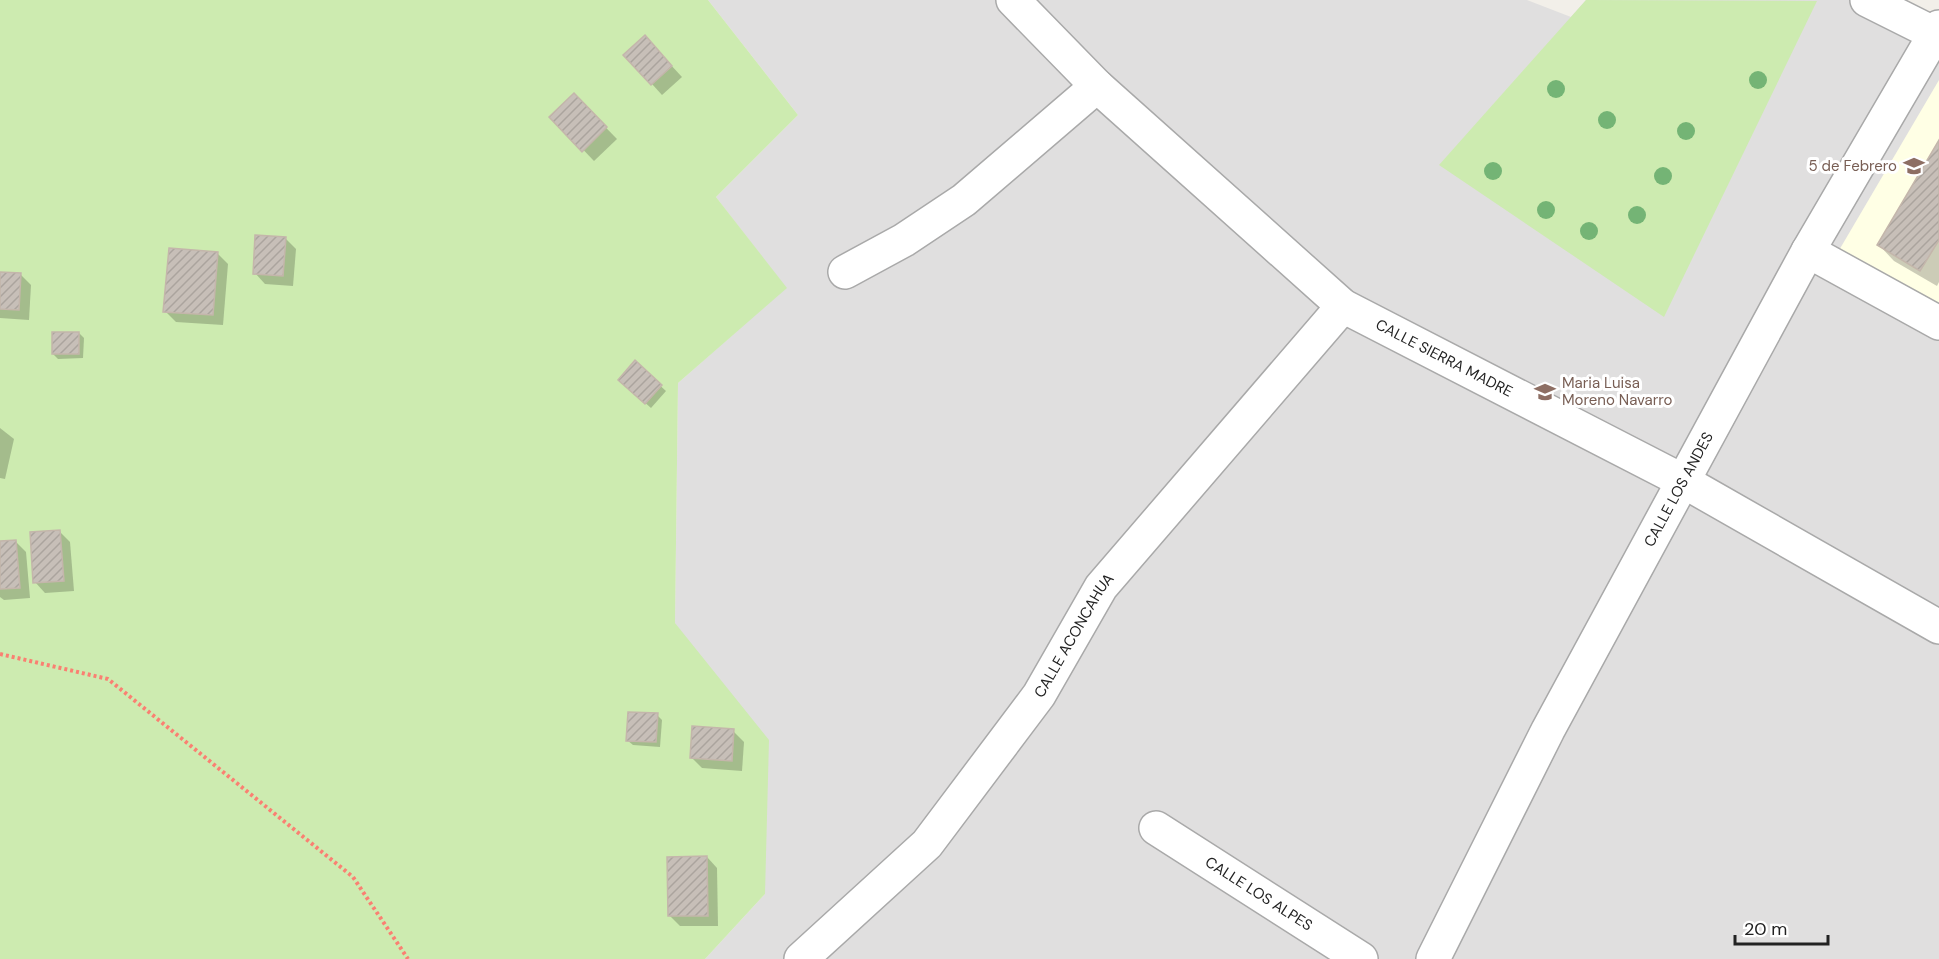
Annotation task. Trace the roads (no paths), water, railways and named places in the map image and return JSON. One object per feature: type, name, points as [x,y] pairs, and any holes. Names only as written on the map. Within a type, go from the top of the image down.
[{"type":"street","name":"CALLE SIERRA MADRE","points":[[1013,0],[1097,86],[1342,306],[1683,481],[1939,627]]},
{"type":"street","points":[[1867,0],[1938,33]]},
{"type":"street","name":"CALLE LOS ANDES","points":[[1433,959],[1548,730],[1808,251],[1938,33]]},
{"type":"street","points":[[845,272],[904,240],[964,200],[1097,86]]},
{"type":"street","points":[[1808,251],[1939,323]]},
{"type":"street","name":"CALLE ACONCAHUA","points":[[801,959],[927,844],[1039,694],[1101,587],[1342,306]]},
{"type":"street","name":"CALLE LOS ALPES","points":[[1156,828],[1361,959]]},
{"type":"place","name":"5 de Febrero","points":[[1914,166]]},
{"type":"place","name":"Maria Luisa Moreno Navarro","points":[[1545,392]]}]
